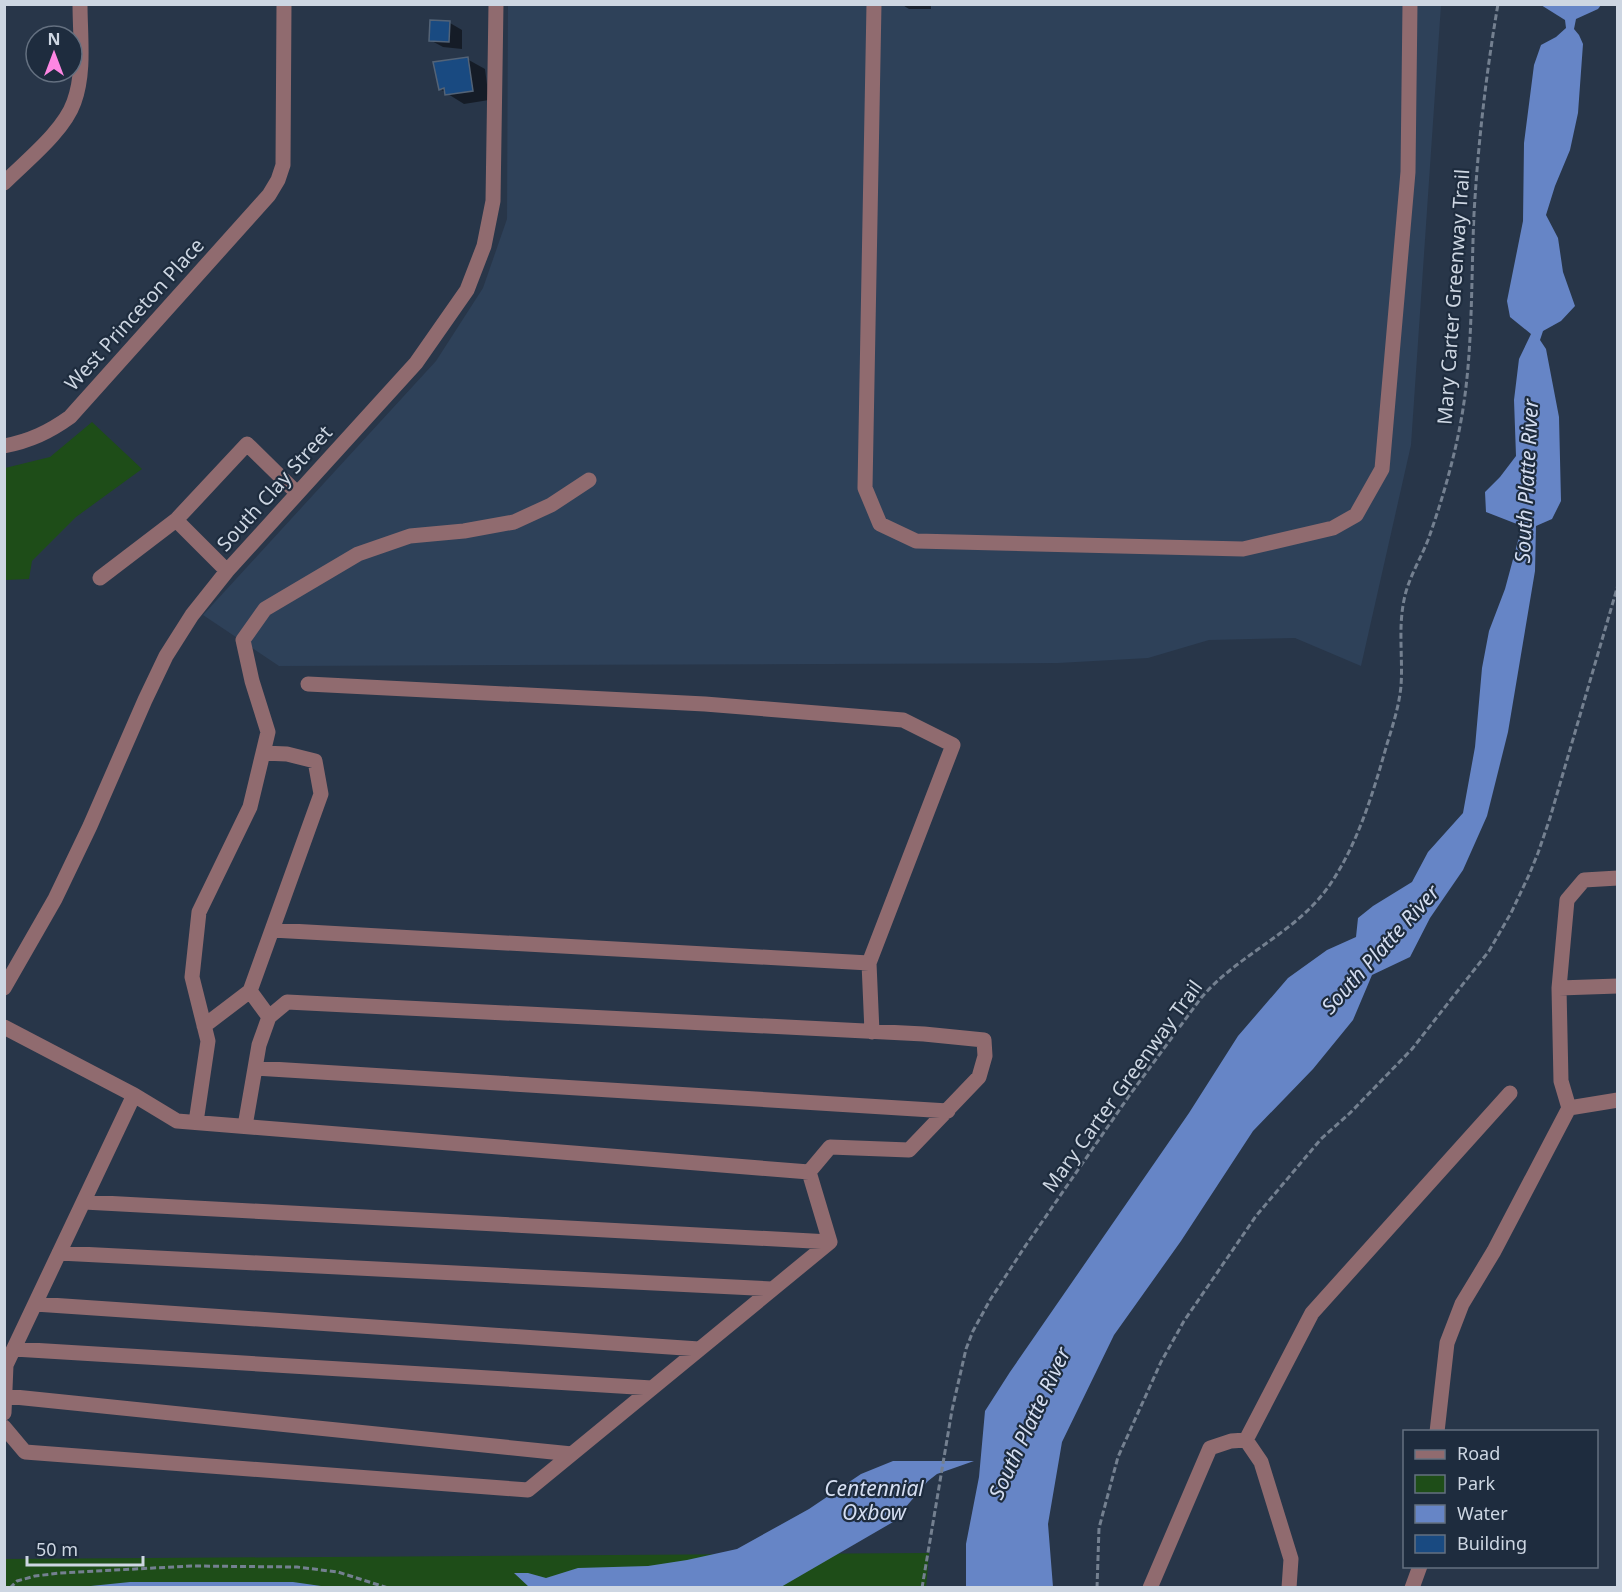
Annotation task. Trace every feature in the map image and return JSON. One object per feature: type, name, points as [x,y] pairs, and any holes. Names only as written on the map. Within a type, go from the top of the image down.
[{"type":"street","points":[[4,183],[61,125],[74,103],[80,76],[80,4]]},
{"type":"street","name":"West Princeton Place","points":[[4,446],[34,438],[70,417],[269,195],[276,184],[283,165],[284,4]]},
{"type":"street","name":"South Clay Street","points":[[4,988],[55,899],[166,656],[192,615],[227,571],[417,363],[467,290],[476,272],[489,226],[494,191],[496,4]]},
{"type":"street","points":[[874,4],[865,488],[880,524],[916,541],[1243,549],[1333,528],[1356,515],[1382,469],[1408,172],[1410,4]]},
{"type":"street","points":[[100,578],[176,520],[247,444],[297,493]]},
{"type":"street","points":[[196,1122],[208,1041],[192,977],[200,912],[250,807],[268,732],[252,681],[243,640],[265,609],[358,554],[410,536],[464,531],[514,522],[551,505],[589,480]]},
{"type":"street","points":[[176,520],[227,571]]},
{"type":"street","points":[[308,684],[705,704],[903,720],[953,745],[869,963],[872,1032]]},
{"type":"street","points":[[204,1026],[250,991],[321,794],[315,761],[287,754],[263,753]]},
{"type":"street","points":[[1437,1430],[1447,1343],[1462,1304],[1494,1251],[1569,1108],[1561,1082],[1559,988],[1567,900],[1584,880],[1617,878]]},
{"type":"street","points":[[272,930],[869,963]]},
{"type":"street","points":[[1559,988],[1617,986]]},
{"type":"street","points":[[250,991],[269,1017]]},
{"type":"street","points":[[245,1126],[259,1045],[269,1017],[287,1002],[872,1032],[984,1040],[986,1056],[979,1077],[909,1150],[830,1147],[809,1172]]},
{"type":"street","points":[[4,1027],[134,1095],[177,1121],[809,1172]]},
{"type":"street","points":[[255,1068],[948,1111]]},
{"type":"street","points":[[1246,1440],[1312,1313],[1510,1093]]},
{"type":"street","points":[[4,1413],[6,1365],[134,1095]]},
{"type":"street","points":[[1569,1108],[1617,1100]]},
{"type":"street","points":[[809,1172],[830,1242]]},
{"type":"street","points":[[84,1202],[830,1242]]},
{"type":"street","points":[[4,1427],[26,1452],[120,1461],[528,1490],[830,1242]]},
{"type":"street","points":[[59,1253],[772,1289]]},
{"type":"street","points":[[35,1304],[699,1349]]},
{"type":"street","points":[[14,1349],[652,1388]]},
{"type":"street","points":[[5,1396],[572,1454]]},
{"type":"street","points":[[1150,1587],[1210,1448],[1230,1441],[1246,1440]]},
{"type":"street","points":[[1246,1440],[1261,1462],[1291,1559],[1289,1587]]},
{"type":"street","points":[[1412,1587],[1419,1568]]},
{"type":"path","name":"Mary Carter Greenway Trail","points":[[922,1587],[958,1382],[973,1331],[1019,1257],[1129,1096],[1201,998],[1232,968],[1287,930],[1319,900],[1334,880],[1360,824],[1384,755],[1399,699],[1404,598],[1426,544],[1443,493],[1463,408],[1477,173],[1487,71],[1498,4]]},
{"type":"path","points":[[1097,1587],[1099,1528],[1118,1457],[1161,1362],[1184,1321],[1256,1216],[1322,1139],[1413,1049],[1489,951],[1511,913],[1538,853],[1550,818],[1617,585]]},
{"type":"path","points":[[10,1587],[17,1581],[35,1576],[80,1571],[191,1566],[297,1567],[338,1572],[388,1587]]},
{"type":"shaded area","points":[[508,5],[1441,5],[1411,445],[1361,666],[1295,638],[1209,640],[1148,658],[1058,663],[279,666],[203,615],[436,361],[483,288],[507,219]]},
{"type":"green space","points":[[92,422],[142,469],[76,517],[32,561],[29,579],[5,580],[5,468],[50,457]]},
{"type":"green space","points":[[929,1553],[926,1588],[5,1588],[4,1559]]},
{"type":"water","name":"South Platte River","points":[[1541,5],[1601,5],[1598,9],[1576,19],[1574,29],[1583,44],[1578,113],[1570,150],[1546,215],[1558,238],[1563,272],[1575,306],[1561,321],[1543,331],[1540,340],[1546,349],[1559,417],[1561,501],[1552,519],[1536,526],[1535,571],[1508,732],[1487,816],[1463,870],[1430,918],[1410,957],[1372,975],[1353,1020],[1313,1069],[1253,1131],[1181,1241],[1114,1335],[1062,1442],[1048,1524],[1053,1587],[966,1587],[966,1544],[979,1477],[985,1411],[1010,1372],[1189,1113],[1238,1036],[1288,978],[1327,950],[1356,937],[1358,918],[1412,882],[1428,852],[1463,813],[1475,747],[1482,668],[1489,631],[1505,589],[1522,526],[1486,512],[1485,492],[1516,456],[1514,400],[1519,359],[1531,334],[1510,317],[1507,301],[1523,221],[1524,143],[1534,65],[1541,45],[1556,37],[1566,28],[1565,20]]},
{"type":"water","name":"Centennial Oxbow","points":[[893,1461],[974,1461],[937,1474],[928,1481],[893,1522],[781,1587],[529,1587],[514,1573],[528,1573],[546,1578],[578,1568],[648,1566],[737,1549],[809,1509],[861,1474]]},
{"type":"water","points":[[130,1582],[293,1582],[328,1587],[81,1587]]},
{"type":"building","points":[[430,20],[450,21],[449,42],[429,41]]},
{"type":"building","points":[[468,57],[473,91],[445,95],[444,88],[439,90],[433,62]]}]
